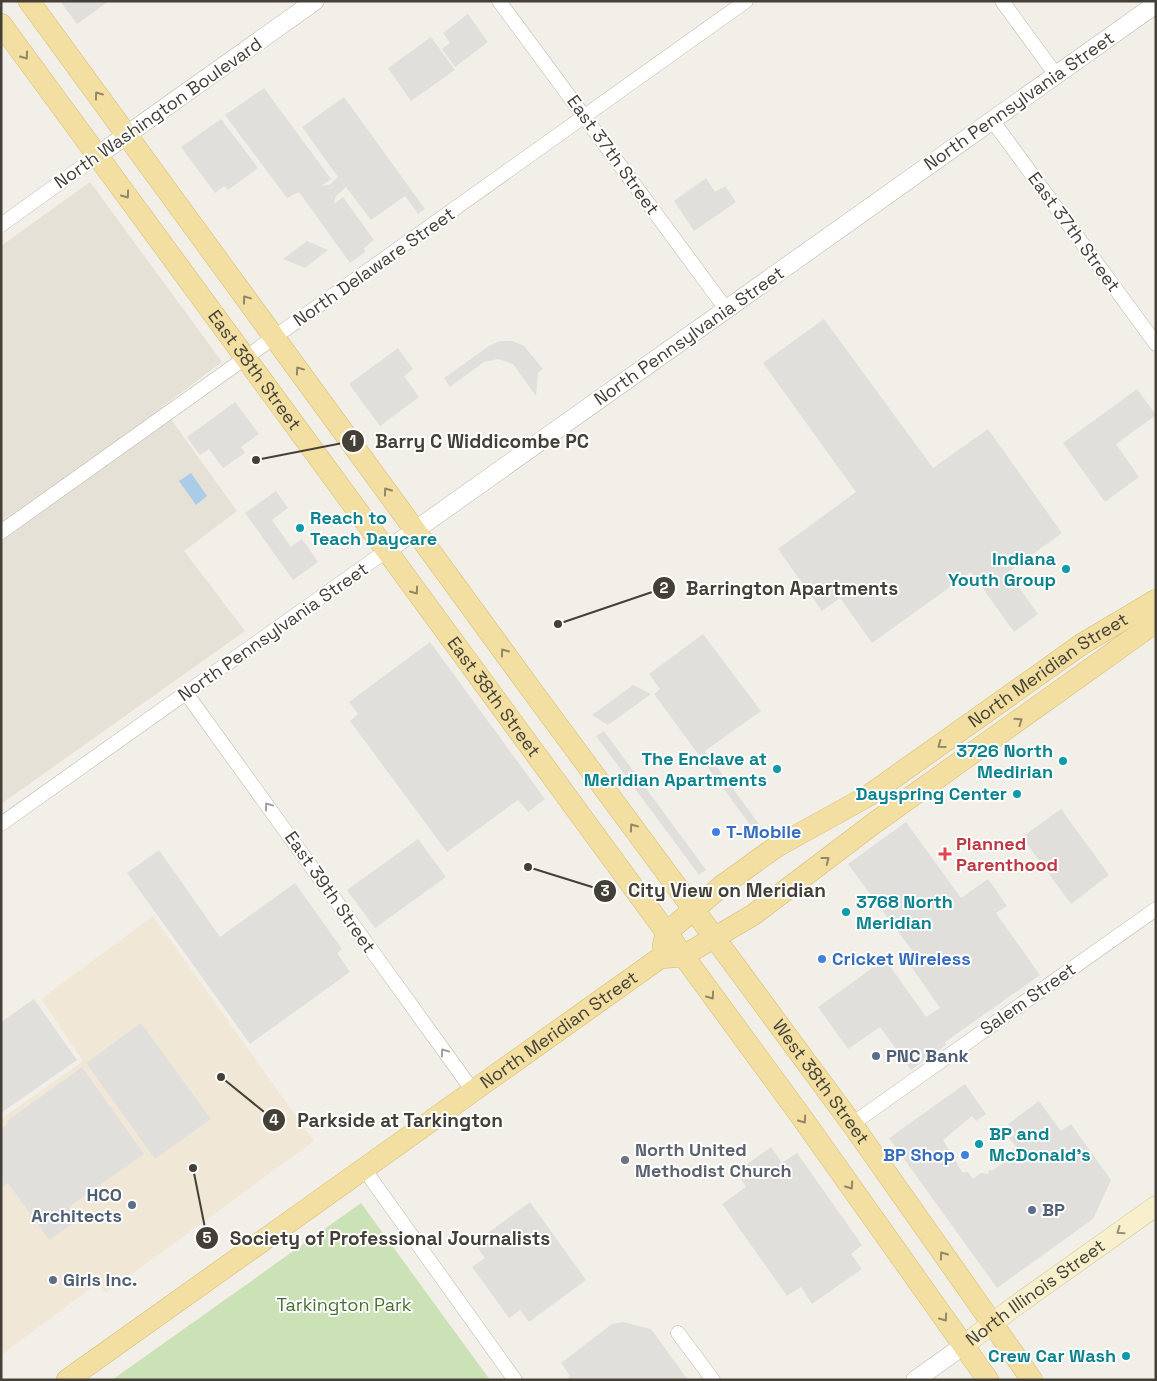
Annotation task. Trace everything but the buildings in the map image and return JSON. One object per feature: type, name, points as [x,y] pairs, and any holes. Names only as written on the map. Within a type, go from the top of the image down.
[{"type":"main road","name":"East 38th Street","points":[[29,1],[694,910]]},
{"type":"main road","name":"East 38th Street","points":[[1,24],[666,933]]},
{"type":"main road","name":"North Meridian Street","points":[[666,933],[723,885],[776,847],[868,796],[1082,644],[1156,600]]},
{"type":"main road","name":"North Meridian Street","points":[[67,1380],[660,958],[683,956],[779,896],[873,824],[1156,622]]},
{"type":"main road","name":"West 38th Street","points":[[694,910],[852,1124],[1032,1380]]},
{"type":"main road","name":"West 38th Street","points":[[666,933],[800,1115],[988,1380]]},
{"type":"main road","points":[[660,958],[666,933]]},
{"type":"main road","name":"North Illinois Street","points":[[963,1346],[992,1323],[1156,1206]]},
{"type":"street","name":"North Washington Boulevard","points":[[1,225],[315,1]]},
{"type":"street","name":"East 37th Street","points":[[499,1],[726,309]]},
{"type":"street","name":"North Delaware Street","points":[[1,532],[746,1]]},
{"type":"street","points":[[1002,1],[1056,74]]},
{"type":"street","name":"North Pennsylvania Street","points":[[1,824],[1156,4]]},
{"type":"street","name":"East 37th Street","points":[[992,120],[1156,344]]},
{"type":"street","name":"East 39th Street","points":[[186,693],[473,1091]]},
{"type":"street","name":"Salem Street","points":[[852,1124],[1156,908]]},
{"type":"street","points":[[364,1169],[515,1380]]},
{"type":"street","points":[[678,1333],[713,1380]]},
{"type":"street","name":"North Illinois Street","points":[[915,1380],[963,1346]]},
{"type":"shaded area","points":[[60,1],[109,1],[77,24]]},
{"type":"shaded area","points":[[468,14],[488,42],[455,67],[442,49],[450,43],[443,33]]},
{"type":"shaded area","points":[[431,37],[455,70],[411,101],[388,68]]},
{"type":"shaded area","points":[[264,88],[331,179],[321,186],[329,185],[338,177],[302,127],[344,97],[425,209],[418,214],[405,196],[371,220],[346,187],[336,196],[334,204],[343,197],[374,240],[364,248],[365,252],[350,263],[299,192],[287,198],[225,115]]},
{"type":"shaded area","points":[[221,119],[258,168],[228,190],[224,186],[215,193],[181,147]]},
{"type":"shaded area","points":[[706,178],[715,192],[725,186],[736,202],[694,231],[674,201]]},
{"type":"shaded area","points":[[90,182],[222,362],[162,407],[237,511],[184,551],[245,631],[1,804],[1,246]]},
{"type":"shaded area","points":[[307,241],[328,250],[305,268],[283,259]]},
{"type":"shaded area","points":[[824,319],[933,468],[988,429],[1062,533],[1008,572],[1038,614],[1014,632],[971,572],[872,643],[840,598],[822,611],[778,549],[856,492],[763,363]]},
{"type":"shaded area","points":[[499,341],[512,341],[524,346],[543,369],[538,373],[536,396],[513,364],[498,359],[484,362],[450,387],[444,378]]},
{"type":"shaded area","points":[[398,348],[413,369],[404,376],[419,397],[380,426],[349,384]]},
{"type":"shaded area","points":[[1137,389],[1156,415],[1116,444],[1139,477],[1105,502],[1063,443]]},
{"type":"shaded area","points":[[235,402],[259,434],[241,447],[245,453],[223,468],[209,449],[200,455],[187,437]]},
{"type":"shaded area","points":[[276,491],[288,508],[272,520],[291,547],[302,539],[318,562],[293,580],[245,513]]},
{"type":"shaded area","points":[[703,634],[761,711],[705,751],[765,832],[759,837],[654,694],[660,689],[649,674]]},
{"type":"shaded area","points":[[430,642],[545,799],[528,812],[518,800],[447,852],[350,721],[358,714],[349,702]]},
{"type":"shaded area","points":[[633,685],[651,694],[608,725],[592,715]]},
{"type":"shaded area","points":[[604,731],[706,870],[699,875],[596,736]]},
{"type":"shaded area","points":[[1061,809],[1109,875],[1071,904],[1022,837]]},
{"type":"shaded area","points":[[906,822],[961,898],[988,879],[1007,906],[996,913],[1040,975],[945,1042],[946,1045],[911,1070],[880,1027],[848,1049],[818,1007],[885,959],[926,1017],[940,1008],[908,962],[914,953],[848,864]]},
{"type":"shaded area","points":[[418,839],[446,877],[375,928],[347,890]]},
{"type":"shaded area","points":[[159,850],[220,937],[295,883],[342,949],[337,953],[350,972],[250,1044],[127,873]]},
{"type":"shaded area","points":[[153,916],[314,1141],[106,1293],[98,1283],[1,1355],[1,1119],[83,1061],[41,999]]},
{"type":"shaded area","points":[[34,999],[77,1060],[1,1113],[1,1022]]},
{"type":"shaded area","points":[[141,1023],[211,1119],[155,1159],[86,1063]]},
{"type":"shaded area","points":[[82,1067],[144,1154],[69,1207],[78,1220],[49,1240],[8,1183],[1,1188],[1,1129],[8,1124],[7,1121]]},
{"type":"shaded area","points":[[965,1084],[986,1114],[976,1121],[972,1116],[943,1140],[962,1172],[968,1172],[973,1179],[981,1173],[988,1174],[989,1169],[992,1171],[1010,1158],[1008,1153],[1016,1147],[1009,1138],[1015,1134],[1008,1124],[1039,1101],[1061,1131],[1071,1124],[1111,1180],[1093,1219],[997,1288],[889,1138]]},
{"type":"shaded area","points":[[771,1147],[782,1163],[797,1153],[862,1245],[851,1254],[862,1269],[812,1304],[801,1287],[787,1296],[722,1204],[746,1187],[736,1172]]},
{"type":"shaded area","points":[[530,1202],[586,1280],[529,1322],[520,1310],[509,1318],[472,1267],[485,1258],[474,1243]]},
{"type":"shaded area","points":[[623,1322],[651,1329],[688,1380],[566,1380],[570,1376],[561,1363],[612,1324]]},
{"type":"green space","name":"Tarkington Park","points":[[361,1203],[490,1380],[112,1380]]},
{"type":"water","points":[[191,473],[207,496],[196,505],[179,481]]},
{"type":"place","name":"Barry C Widdicombe PC","points":[[256,460]]},
{"type":"place","name":"Reach to Teach Daycare","points":[[300,528]]},
{"type":"place","name":"Indiana Youth Group","points":[[1066,569]]},
{"type":"place","name":"Barrington Apartments","points":[[558,624]]},
{"type":"place","name":"3726 North Medirian","points":[[1063,761]]},
{"type":"place","name":"The Enclave at Meridian Apartments","points":[[777,769]]},
{"type":"place","name":"Dayspring Center","points":[[1017,794]]},
{"type":"place","name":"T-Mobile","points":[[716,832]]},
{"type":"place","name":"Planned Parenthood","points":[[945,854]]},
{"type":"place","name":"City View on Meridian","points":[[528,867]]},
{"type":"place","name":"3768 North Meridian","points":[[846,912]]},
{"type":"place","name":"Cricket Wireless","points":[[822,959]]},
{"type":"place","name":"PNC Bank","points":[[876,1056]]},
{"type":"place","name":"Parkside at Tarkington","points":[[221,1077]]},
{"type":"place","name":"BP and McDonald's","points":[[979,1144]]},
{"type":"place","name":"BP Shop","points":[[965,1155]]},
{"type":"place","name":"North United Methodist Church","points":[[625,1160]]},
{"type":"place","name":"Society of Professional Journalists","points":[[193,1168]]},
{"type":"place","name":"HCO Architects","points":[[132,1205]]},
{"type":"place","name":"BP","points":[[1032,1210]]},
{"type":"place","name":"Girls Inc.","points":[[53,1280]]},
{"type":"place","name":"Crew Car Wash","points":[[1126,1356]]}]
